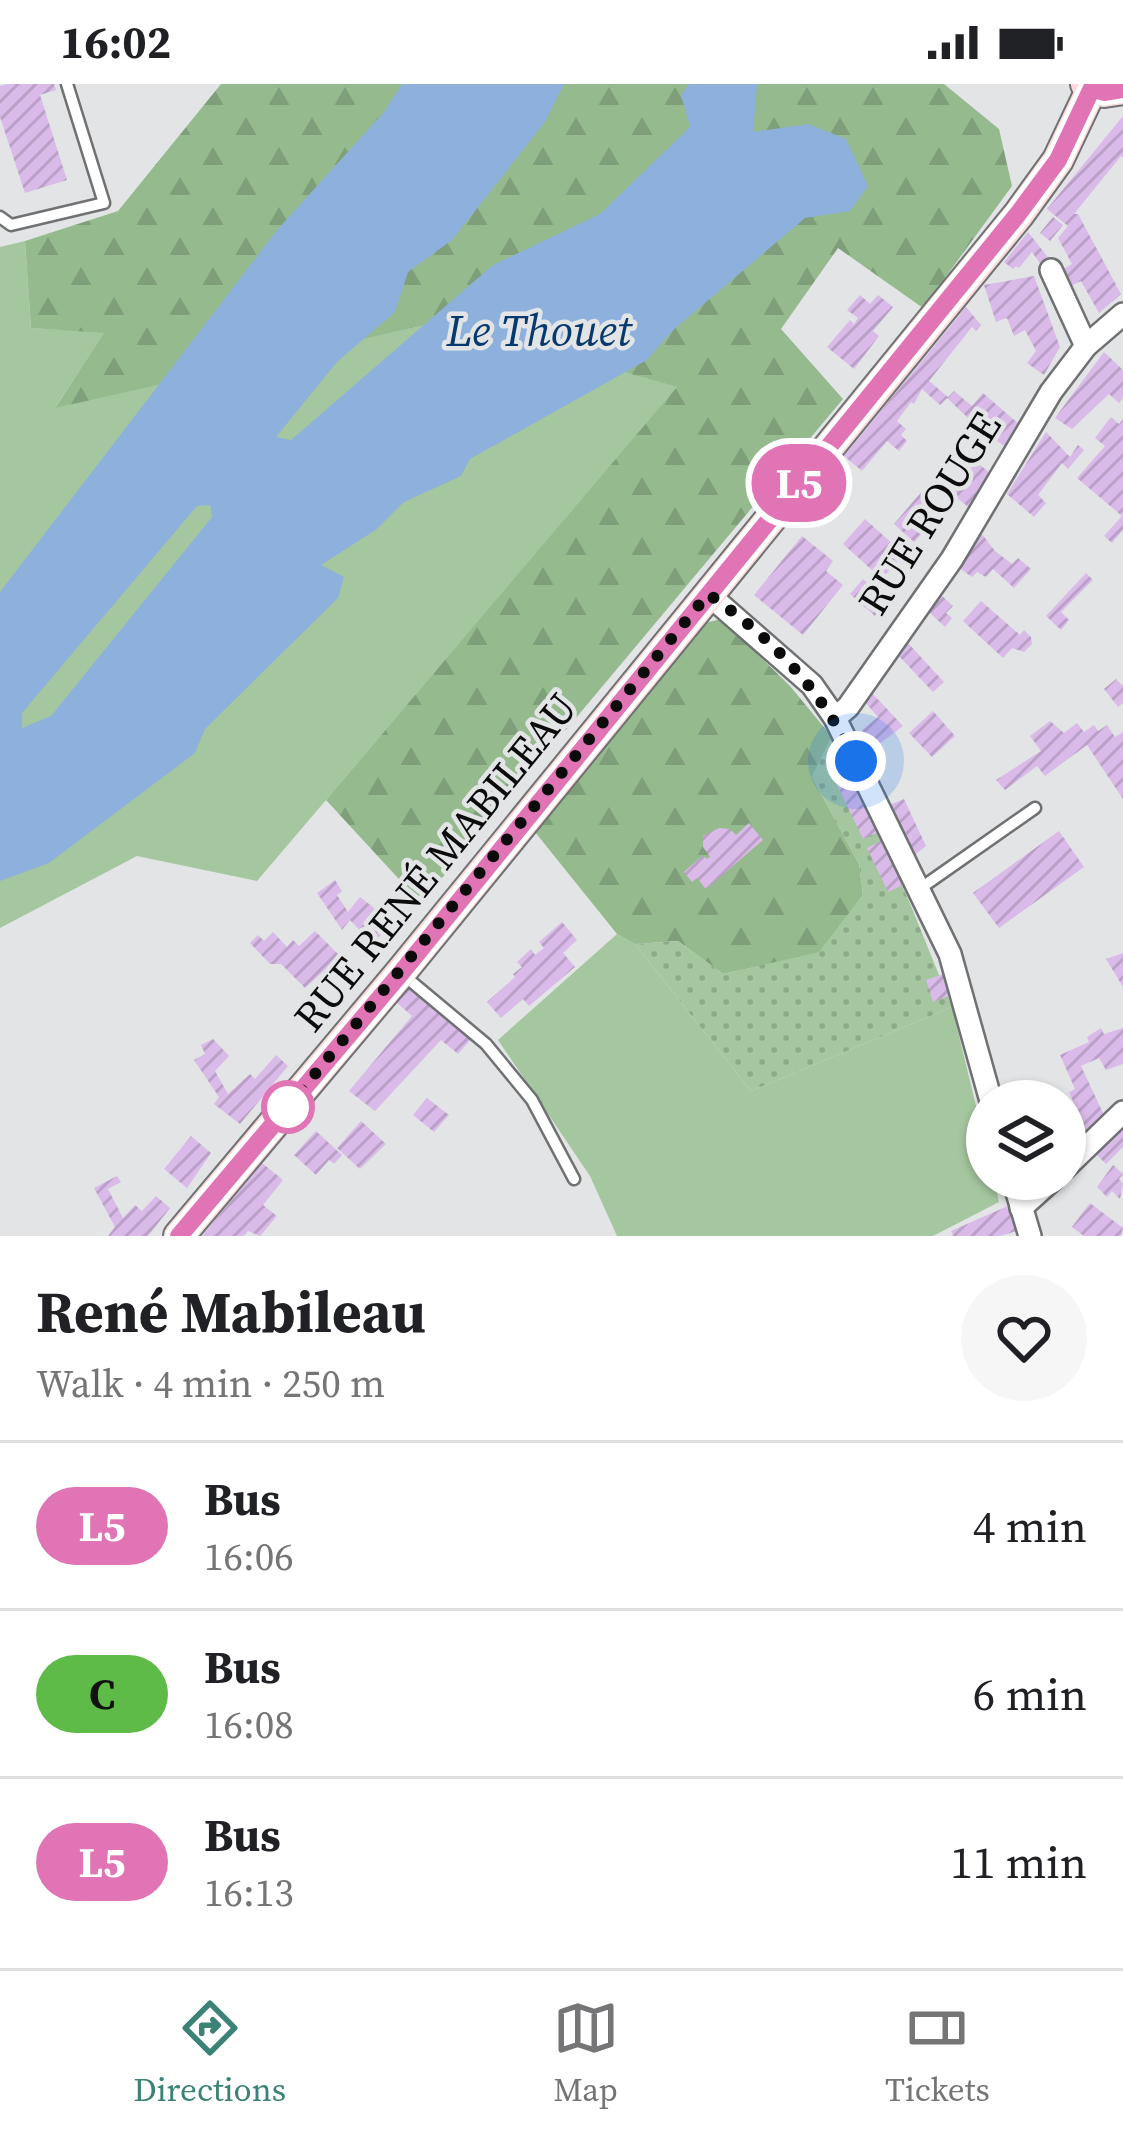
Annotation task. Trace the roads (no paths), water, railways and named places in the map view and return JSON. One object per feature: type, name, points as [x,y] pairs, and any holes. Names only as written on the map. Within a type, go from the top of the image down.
[{"type":"main road","name":"RUE RENÉ MABILEAU","points":[[179,1236],[401,973],[1018,214],[1058,160],[1100,87]]},
{"type":"street","points":[[1051,270],[1086,346]]},
{"type":"street","name":"RUE ROUGE","points":[[835,718],[848,707],[952,559],[1051,392],[1086,346],[1123,314]]},
{"type":"street","points":[[1106,331],[1123,348]]},
{"type":"street","points":[[708,594],[812,685],[835,718],[950,954],[985,1080]]},
{"type":"street","points":[[1086,1148],[1123,1112]]},
{"type":"street","points":[[1019,1200],[1030,1236]]},
{"type":"street","points":[[1021,1208],[1030,1200]]},
{"type":"lane","points":[[0,217],[11,225],[104,203],[67,84]]},
{"type":"lane","points":[[918,890],[1035,808]]},
{"type":"lane","points":[[401,973],[486,1044],[532,1100],[574,1179]]},
{"type":"water","name":"Le Thouet","points":[[402,84],[564,84],[545,122],[452,240],[408,272],[395,312],[337,362],[276,437],[291,440],[493,265],[600,214],[690,127],[681,95],[689,84],[757,84],[753,132],[808,124],[846,139],[868,186],[850,211],[805,218],[672,331],[647,360],[470,459],[461,476],[404,502],[377,529],[321,565],[344,577],[338,598],[205,729],[195,753],[49,863],[0,881],[0,592],[278,229],[384,112]],"holes":[[[210,505],[212,517],[51,716],[22,728],[22,713],[197,506]]]}]
